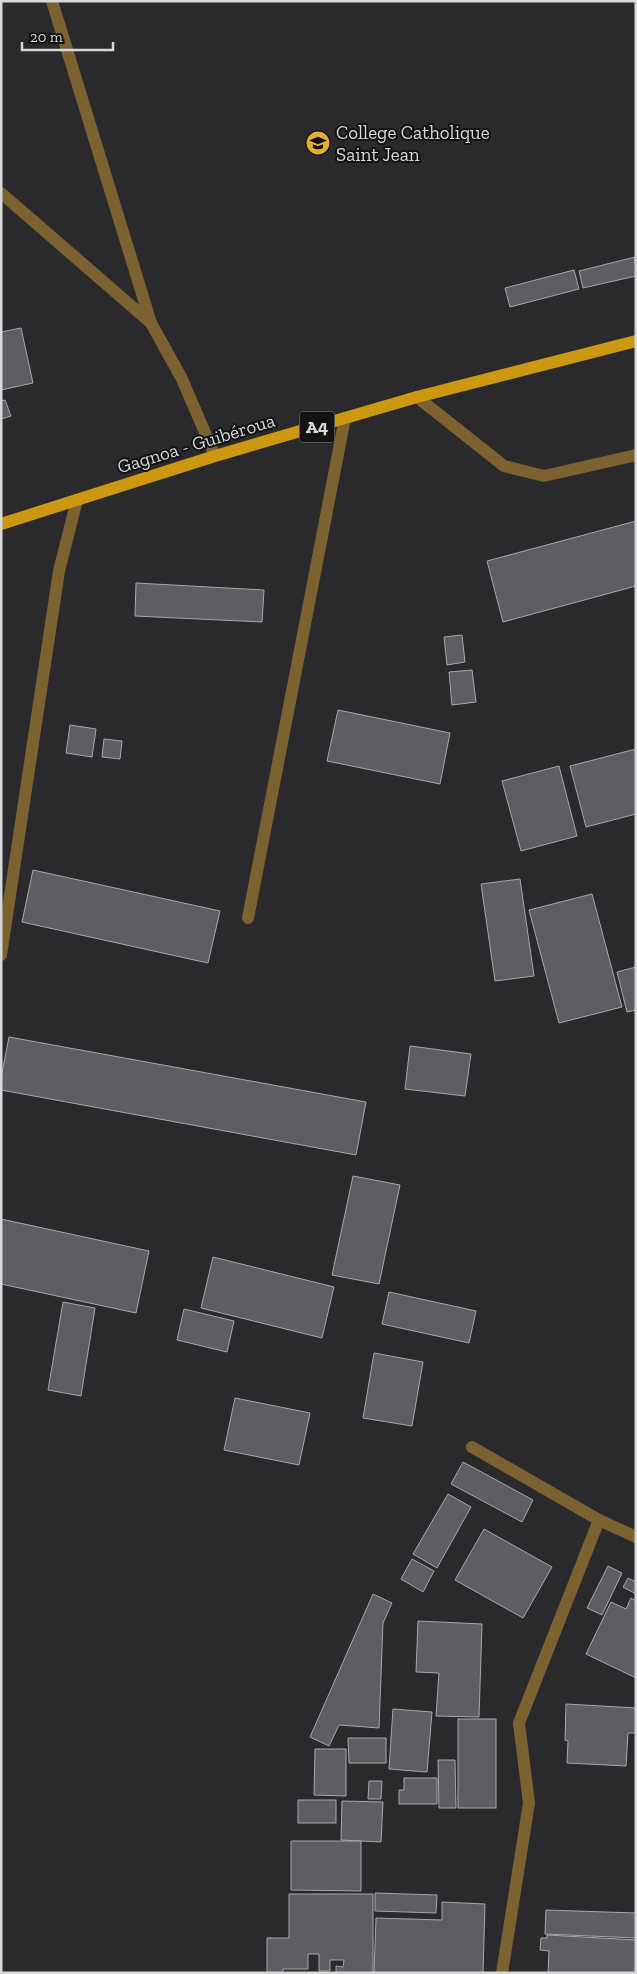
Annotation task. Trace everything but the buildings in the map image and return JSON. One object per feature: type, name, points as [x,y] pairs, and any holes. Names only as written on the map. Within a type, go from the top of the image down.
[{"type":"main road","name":"Gagnoa - Guibéroua","points":[[1,524],[215,456],[345,418],[636,341]]},
{"type":"street","points":[[52,1],[151,323],[182,379],[215,456]]},
{"type":"street","points":[[1,193],[151,323]]},
{"type":"street","points":[[417,398],[504,466],[544,476],[636,455]]},
{"type":"street","points":[[248,918],[345,418]]},
{"type":"street","points":[[1,955],[59,571],[77,500]]},
{"type":"street","points":[[472,1447],[599,1520],[636,1537]]},
{"type":"street","points":[[502,1973],[529,1803],[518,1723],[599,1520]]},
{"type":"place","name":"College Catholique Saint Jean","points":[[318,143]]}]
